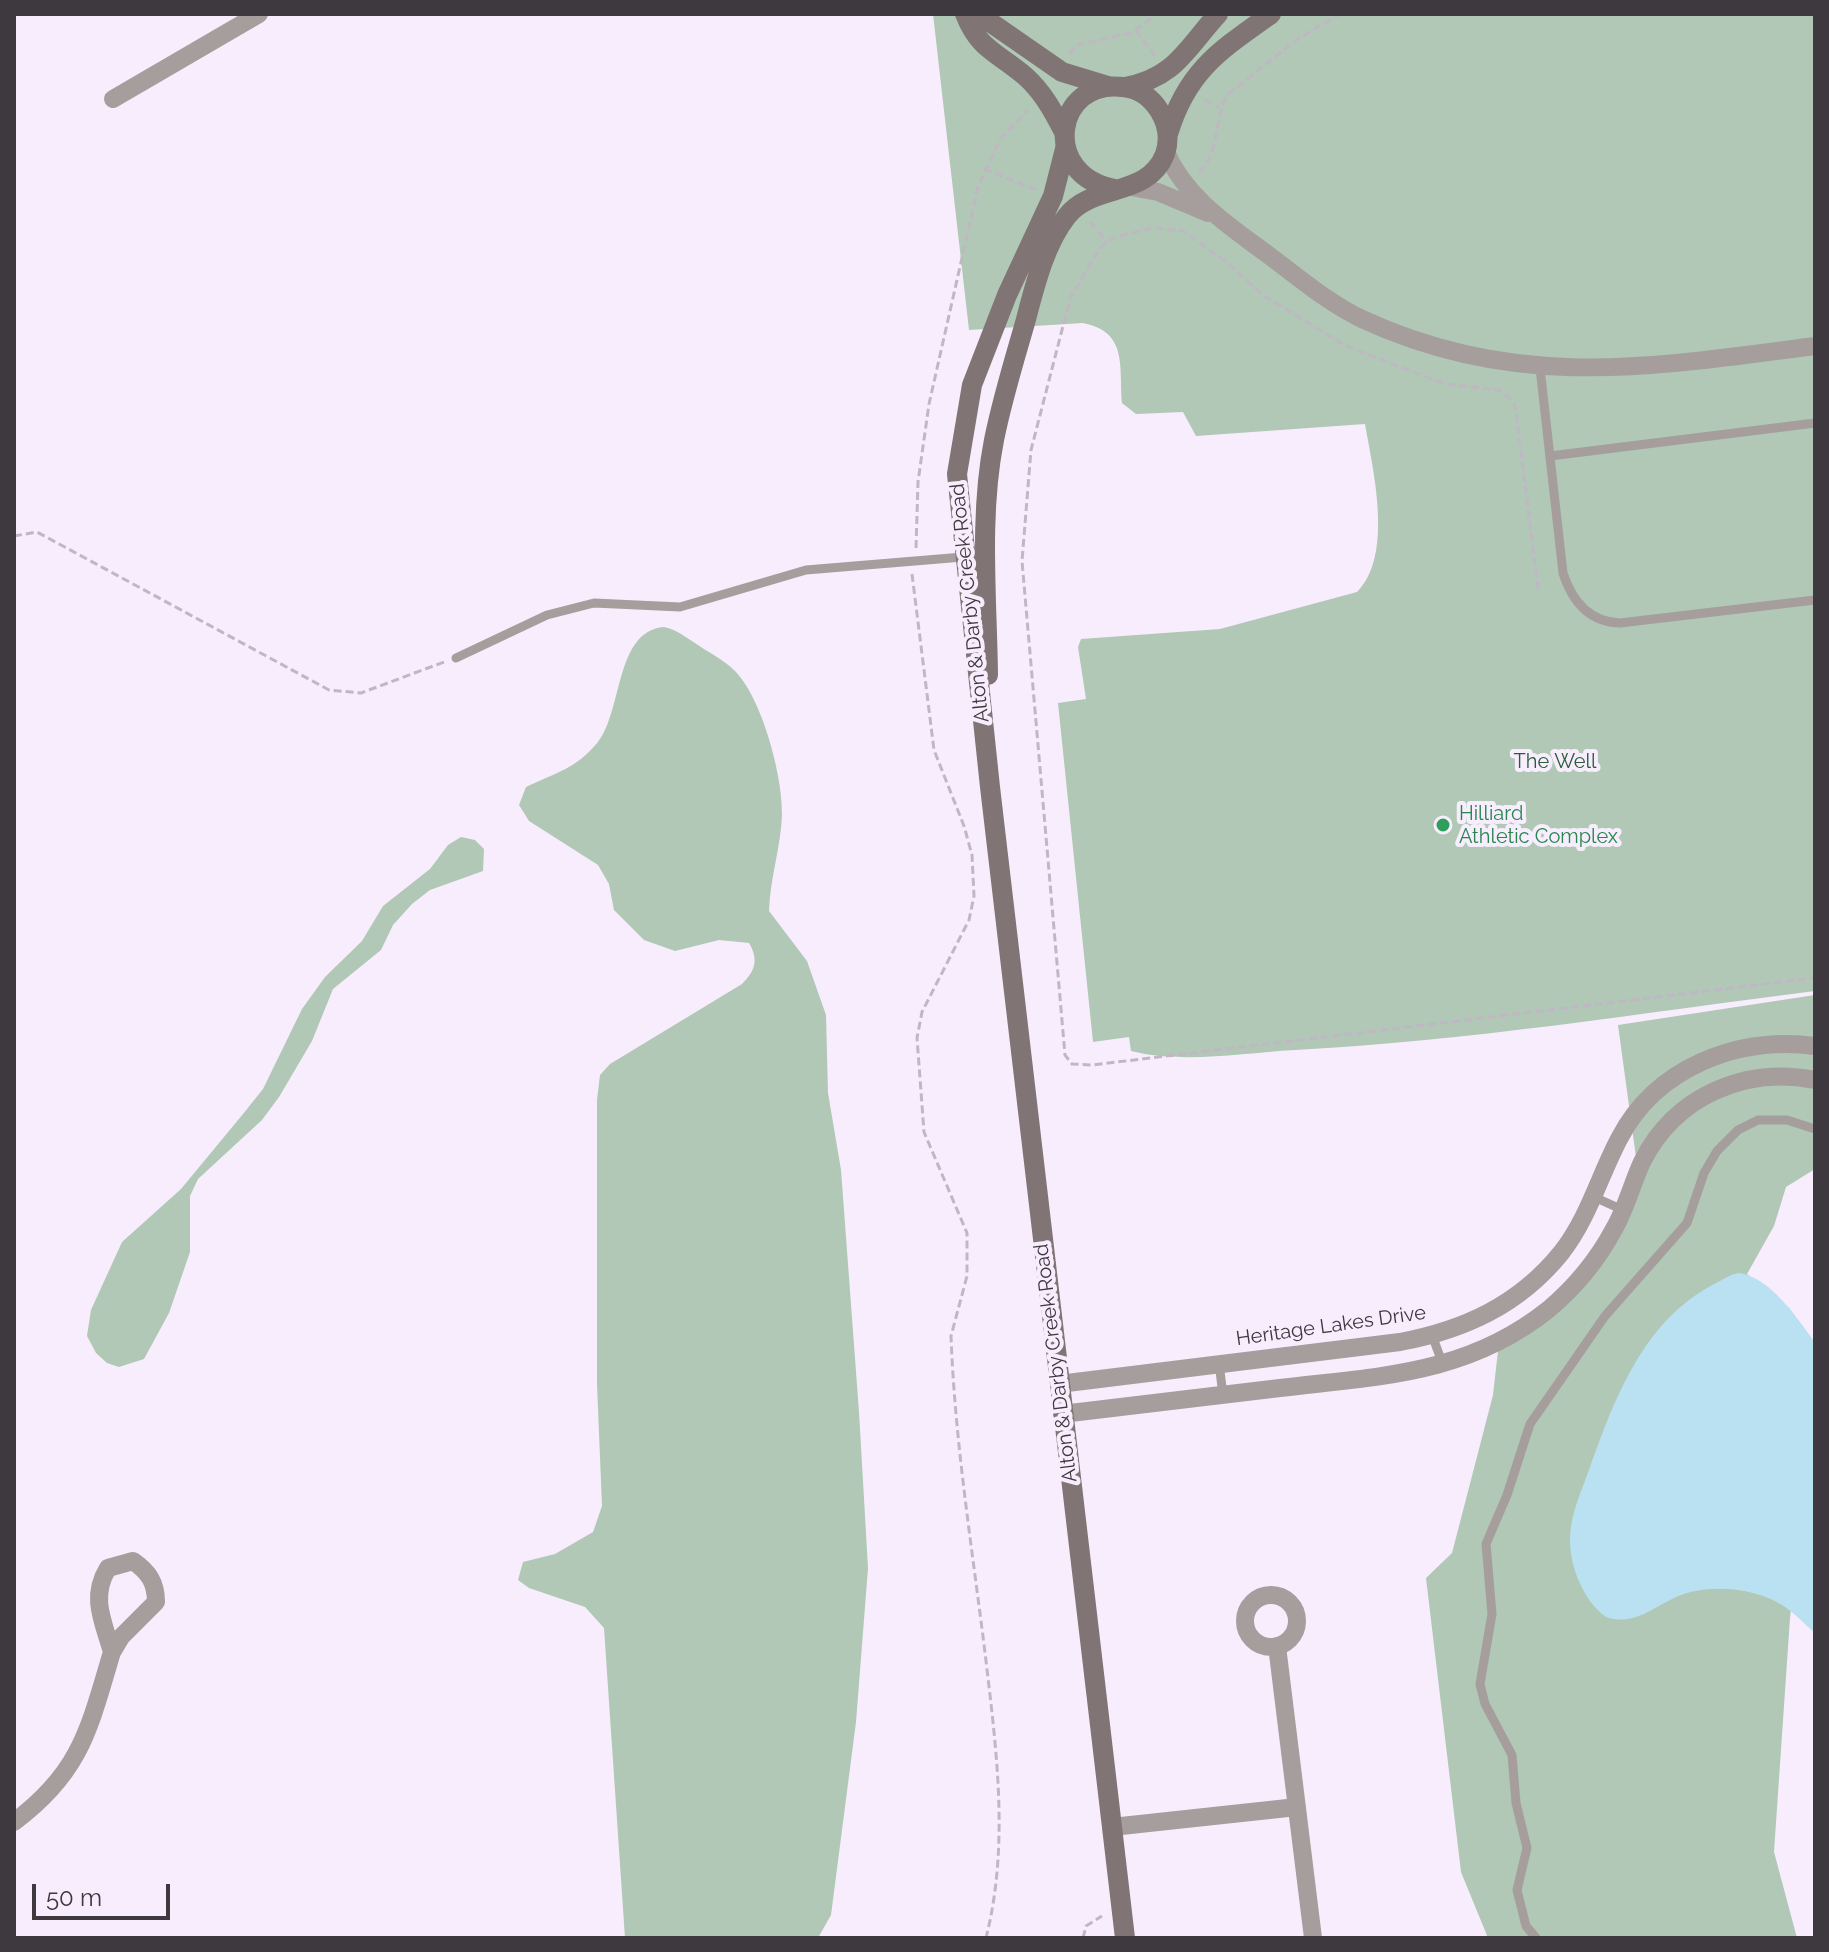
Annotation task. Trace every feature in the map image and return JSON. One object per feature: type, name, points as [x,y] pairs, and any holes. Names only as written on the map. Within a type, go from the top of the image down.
[{"type":"main road","points":[[967,14],[987,20],[1062,72],[1142,93],[1155,103],[1164,118],[1167,143]]},
{"type":"main road","points":[[967,14],[974,37],[1026,77],[1049,102],[1083,178],[1098,186],[1123,188],[1153,173],[1167,143],[1178,100],[1198,72],[1271,14]]},
{"type":"main road","points":[[1064,141],[1068,116],[1078,102],[1092,91],[1151,82],[1172,68],[1218,14]]},
{"type":"main road","name":"Alton & Darby Creek Road","points":[[1064,141],[1053,196],[1007,295],[972,385],[957,474],[963,557],[1125,1938]]},
{"type":"main road","name":"Alton & Darby Creek Road","points":[[990,787],[985,526],[994,441],[1034,291],[1055,237],[1067,216],[1079,205],[1123,188]]},
{"type":"street","points":[[113,99],[259,14]]},
{"type":"street","points":[[1167,143],[1185,184],[1218,217],[1316,291],[1361,318],[1436,347],[1540,368],[1657,366],[1815,346]]},
{"type":"street","points":[[1123,188],[1158,192],[1218,217]]},
{"type":"street","name":"Heritage Lakes Drive","points":[[1059,1384],[1432,1335],[1490,1314],[1532,1283],[1568,1243],[1594,1197],[1621,1136],[1643,1105],[1674,1078],[1707,1059],[1747,1047],[1782,1043],[1815,1046]]},
{"type":"street","points":[[1062,1414],[1395,1375],[1443,1365],[1488,1348],[1550,1307],[1588,1268],[1623,1210],[1642,1163],[1657,1137],[1671,1121],[1702,1096],[1748,1078],[1782,1076],[1815,1080]]},
{"type":"street","points":[[14,1822],[47,1797],[79,1755],[112,1652],[121,1637],[156,1602],[156,1588],[146,1570],[133,1561],[108,1568],[99,1583],[97,1598],[112,1652]]},
{"type":"street","points":[[1277,1646],[1313,1938]]},
{"type":"street","points":[[1112,1827],[1297,1807]]},
{"type":"lane","points":[[1540,368],[1563,573],[1569,590],[1590,616],[1605,623],[1620,623],[1815,600]]},
{"type":"lane","points":[[1550,456],[1815,423]]},
{"type":"lane","points":[[456,658],[547,615],[594,603],[680,607],[806,570],[963,557]]},
{"type":"lane","points":[[1536,1938],[1526,1926],[1517,1890],[1527,1848],[1516,1803],[1512,1755],[1485,1704],[1480,1684],[1492,1614],[1486,1544],[1511,1484],[1530,1424],[1605,1316],[1687,1223],[1704,1173],[1717,1151],[1753,1121],[1779,1119],[1815,1129]]},
{"type":"lane","points":[[1594,1197],[1623,1210]]},
{"type":"lane","points":[[1432,1335],[1443,1365]]},
{"type":"lane","points":[[1219,1363],[1223,1395]]},
{"type":"path","points":[[1066,62],[1077,45],[1111,40],[1136,30],[1157,14]]},
{"type":"path","points":[[1192,177],[1204,168],[1210,156],[1220,108],[1240,83],[1340,14]]},
{"type":"path","points":[[1136,30],[1160,62]]},
{"type":"path","points":[[1196,95],[1220,108]]},
{"type":"path","points":[[986,1938],[996,1897],[1001,1832],[992,1713],[951,1336],[967,1276],[967,1233],[924,1132],[917,1038],[922,1012],[969,920],[974,896],[972,855],[934,750],[911,562],[915,556],[918,482],[929,404],[984,169],[1000,139],[1030,108]]},
{"type":"path","points":[[984,169],[1044,193]]},
{"type":"path","points":[[1084,217],[1107,242]]},
{"type":"path","points":[[1538,589],[1516,411],[1507,394],[1499,390],[1431,380],[1346,346],[1263,295],[1225,261],[1183,231],[1152,228],[1107,242],[1070,299],[1054,358],[1031,450],[1022,561],[1065,1055],[1072,1064],[1092,1065],[1815,978]]},
{"type":"path","points":[[14,536],[37,532],[329,690],[361,693],[456,658]]},
{"type":"path","points":[[1083,1938],[1086,1926],[1095,1917],[1122,1914]]},
{"type":"green space","name":"The Well","points":[[933,14],[1815,14],[1815,991],[1490,1033],[1233,1055],[1151,1055],[1131,1051],[1129,1037],[1093,1042],[1058,703],[1086,699],[1078,647],[1081,639],[1220,629],[1357,592],[1368,576],[1375,557],[1378,535],[1376,488],[1365,424],[1196,436],[1183,412],[1136,414],[1122,403],[1118,352],[1108,334],[1097,328],[1083,323],[969,330]]},
{"type":"green space","points":[[664,627],[684,636],[735,671],[745,683],[762,718],[775,760],[782,814],[769,911],[807,961],[826,1015],[828,1093],[841,1170],[868,1568],[856,1722],[831,1915],[818,1938],[625,1938],[604,1628],[585,1607],[529,1588],[518,1580],[523,1562],[555,1554],[593,1532],[602,1506],[597,1384],[597,1100],[600,1075],[610,1064],[742,984],[754,965],[749,943],[719,940],[675,951],[644,940],[614,910],[609,884],[598,865],[529,821],[519,805],[526,787],[573,764],[598,742],[612,711],[628,657],[648,632]]},
{"type":"green space","points":[[461,837],[475,840],[484,849],[483,871],[430,890],[412,904],[393,925],[381,950],[333,989],[312,1041],[279,1097],[262,1120],[198,1179],[190,1196],[190,1252],[169,1313],[144,1359],[119,1367],[107,1363],[96,1353],[87,1336],[91,1310],[122,1242],[181,1189],[263,1089],[302,1009],[325,977],[362,941],[383,906],[430,869],[448,845]]},
{"type":"green space","points":[[1815,995],[1815,1169],[1786,1187],[1774,1226],[1747,1274],[1789,1308],[1815,1343],[1815,1427],[1790,1618],[1774,1852],[1797,1938],[1488,1938],[1461,1872],[1426,1578],[1452,1553],[1493,1395],[1499,1342],[1573,1286],[1638,1172],[1618,1025]]},
{"type":"water","points":[[1740,1273],[1773,1291],[1815,1343],[1815,1633],[1787,1608],[1770,1599],[1729,1589],[1686,1593],[1633,1618],[1606,1617],[1584,1592],[1570,1548],[1575,1510],[1600,1440],[1623,1386],[1652,1337],[1693,1297],[1728,1276]]},
{"type":"place","name":"Hilliard Athletic Complex","points":[[1443,825]]}]
